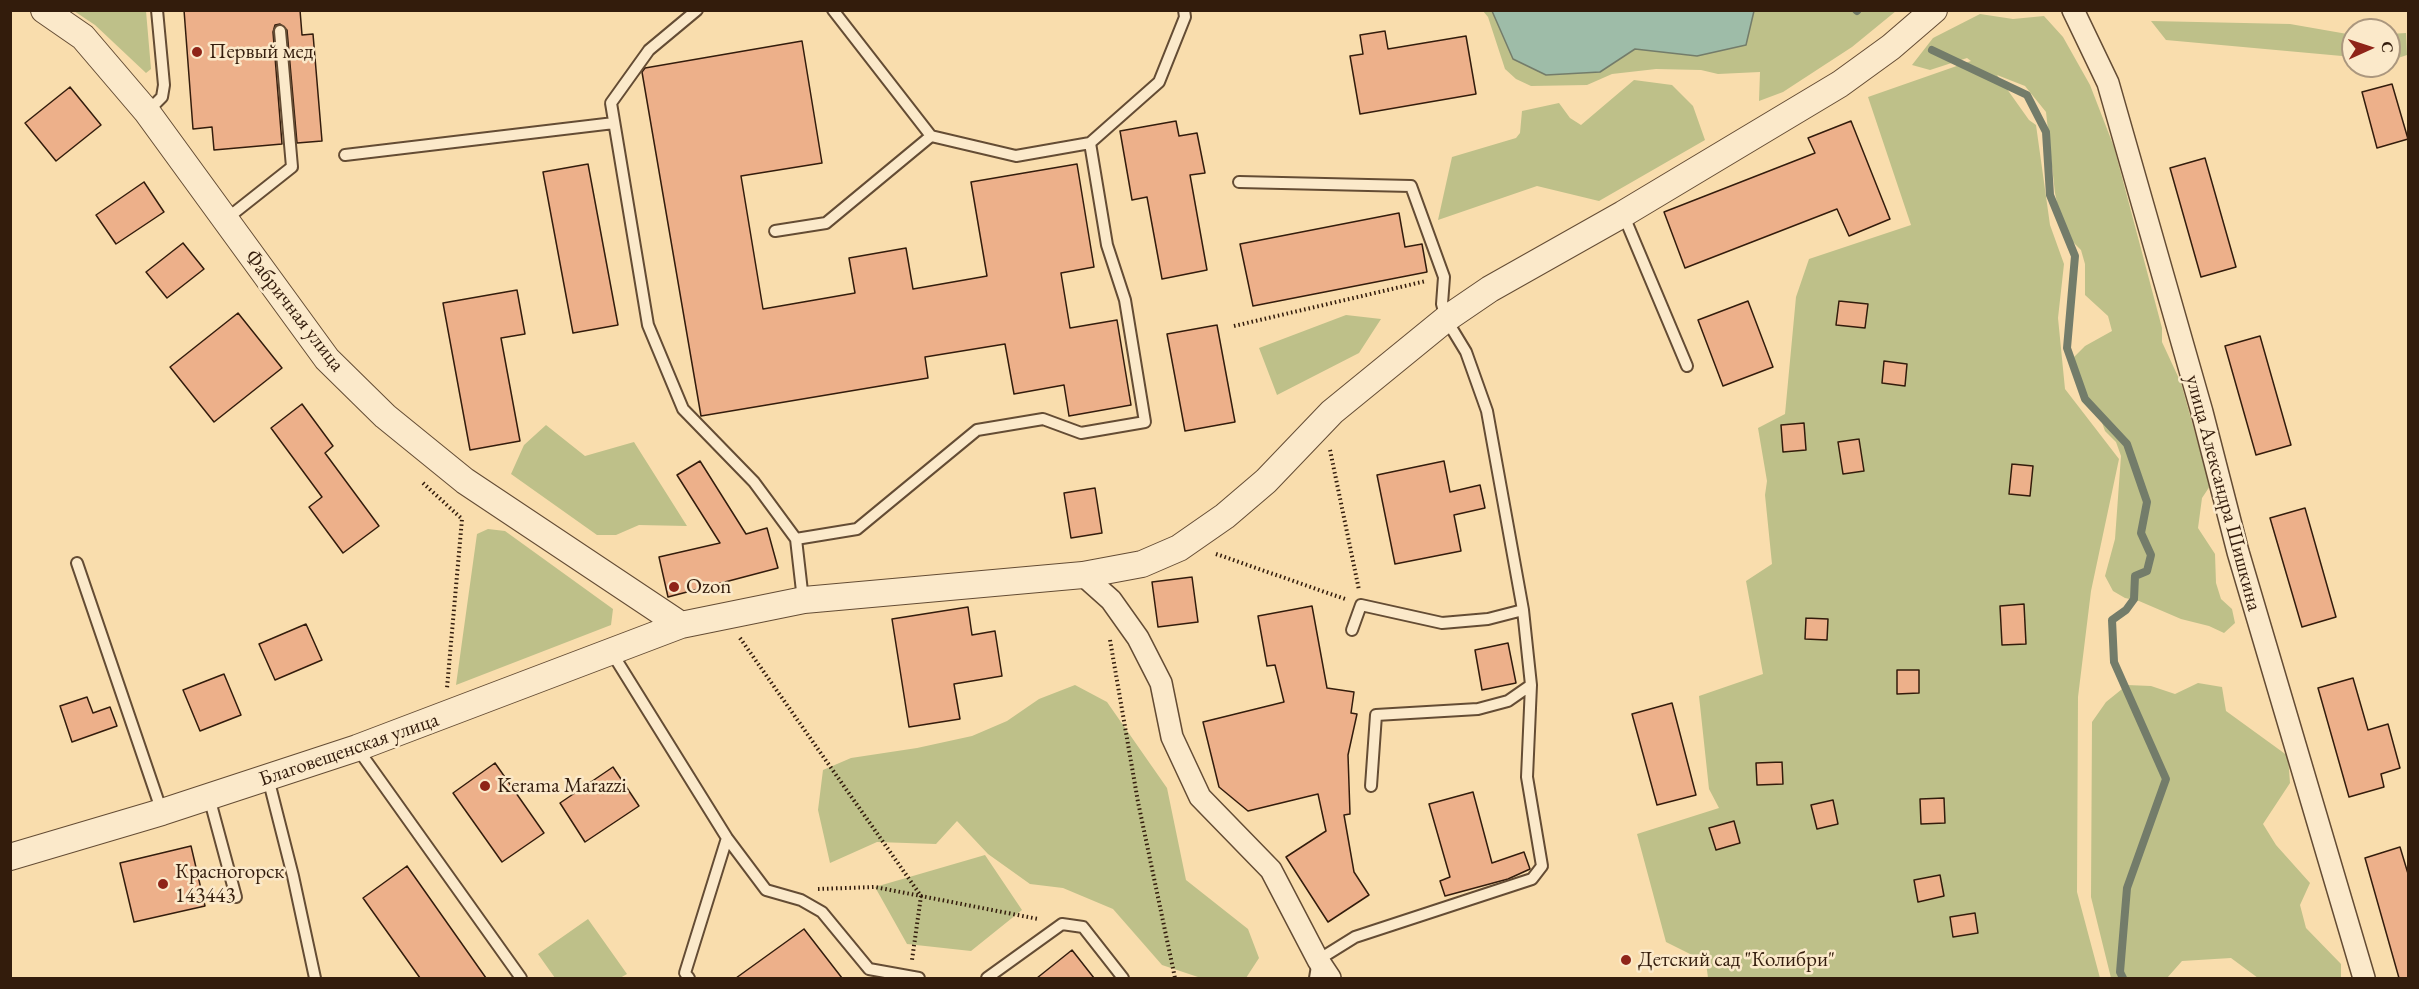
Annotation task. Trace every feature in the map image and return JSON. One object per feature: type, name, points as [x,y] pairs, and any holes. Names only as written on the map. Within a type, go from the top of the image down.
[{"type":"street","name":"Фабричная улица","points":[[44,10],[82,37],[147,112],[327,358],[385,416],[465,481],[681,625]]},
{"type":"street","name":"Благовещенская улица","points":[[10,857],[162,812],[357,748],[681,625],[804,600],[1083,575],[1142,564],[1179,548],[1225,516],[1266,481],[1324,420],[1414,342],[1446,319],[1490,289],[1623,214],[1840,84],[1934,10]]},
{"type":"street","name":"улица Александра Шишкина","points":[[2073,10],[2108,83],[2202,411],[2238,552],[2364,978]]},
{"type":"street","points":[[1083,575],[1112,600],[1138,638],[1161,683],[1172,736],[1200,797],[1270,870],[1317,969],[1330,978]]},
{"type":"lane","points":[[147,112],[162,97],[164,85],[157,10]]},
{"type":"lane","points":[[697,10],[649,50],[610,103],[648,325],[683,409],[754,482],[796,539],[804,600]]},
{"type":"lane","points":[[833,10],[931,136],[1016,156],[1090,143],[1159,82],[1185,17],[1184,10]]},
{"type":"lane","points":[[225,220],[292,167],[280,31]]},
{"type":"lane","points":[[345,155],[614,123]]},
{"type":"lane","points":[[775,231],[826,223],[931,136]]},
{"type":"lane","points":[[796,539],[857,529],[977,430],[1043,419],[1081,433],[1145,422],[1125,300],[1107,245],[1090,143]]},
{"type":"lane","points":[[1239,182],[1411,186],[1444,277],[1442,304],[1446,319],[1466,351],[1487,411],[1523,610],[1531,685],[1527,777],[1542,866],[1532,879],[1355,937],[1317,969]]},
{"type":"lane","points":[[1623,214],[1687,366]]},
{"type":"lane","points":[[77,563],[162,812]]},
{"type":"lane","points":[[1352,630],[1362,605],[1442,623],[1488,619],[1523,610]]},
{"type":"lane","points":[[612,653],[727,838],[766,890],[801,900],[822,912],[869,969],[915,978]]},
{"type":"lane","points":[[1371,786],[1376,715],[1478,709],[1508,701],[1531,685]]},
{"type":"lane","points":[[357,748],[521,978]]},
{"type":"lane","points":[[268,778],[315,978]]},
{"type":"lane","points":[[209,796],[236,897]]},
{"type":"lane","points":[[689,978],[685,974],[727,838]]},
{"type":"lane","points":[[987,978],[1062,924],[1083,927],[1123,978]]},
{"type":"path","points":[[1234,326],[1444,277]]},
{"type":"path","points":[[1324,420],[1362,605]]},
{"type":"path","points":[[1179,548],[1188,556],[1220,554],[1362,605]]},
{"type":"path","points":[[1112,600],[1109,636],[1138,802],[1175,978]]},
{"type":"path","points":[[724,615],[921,896],[915,978]]},
{"type":"path","points":[[810,889],[875,887],[1062,924]]},
{"type":"green space","points":[[74,11],[146,11],[151,69],[146,73],[95,25]]},
{"type":"green space","points":[[1483,11],[1492,11],[1513,59],[1546,75],[1600,72],[1635,49],[1697,56],[1746,45],[1754,11],[1896,11],[1852,47],[1783,92],[1759,101],[1760,72],[1718,74],[1701,70],[1656,69],[1612,74],[1587,85],[1531,86],[1516,79],[1505,69],[1488,17]]},
{"type":"green space","points":[[1980,14],[2013,19],[2044,16],[2063,37],[2090,85],[2114,147],[2162,328],[2162,342],[2181,383],[2210,486],[2202,498],[2198,528],[2215,554],[2216,583],[2221,599],[2232,609],[2235,623],[2224,633],[2209,626],[2181,619],[2139,601],[2125,598],[2113,591],[2105,576],[2115,539],[2121,456],[2116,442],[2105,431],[2099,414],[2081,390],[2074,357],[2085,346],[2112,331],[2108,316],[2085,295],[2085,264],[2081,250],[2068,237],[2061,222],[2055,193],[2046,112],[2025,86],[1997,75],[2029,120],[2036,125],[2050,225],[2064,264],[2058,318],[2065,389],[2119,459],[2091,591],[2078,697],[2077,892],[2100,978],[1708,978],[1706,962],[1666,942],[1637,834],[1719,808],[1709,789],[1699,696],[1763,674],[1746,581],[1772,564],[1765,495],[1767,481],[1758,428],[1785,414],[1796,297],[1809,259],[1911,225],[1868,97],[1971,61],[1967,58],[1930,70],[1912,65],[1933,38]]},
{"type":"green space","points":[[2151,21],[2290,24],[2341,33],[2341,56],[2166,40]]},
{"type":"green space","points":[[2401,33],[2406,33],[2407,55],[2401,57]]},
{"type":"green space","points":[[1634,80],[1672,85],[1693,106],[1705,140],[1599,201],[1537,186],[1438,220],[1452,157],[1516,138],[1520,133],[1522,111],[1559,103],[1570,118],[1581,125]]},
{"type":"green space","points":[[1346,315],[1381,319],[1359,353],[1277,395],[1259,348]]},
{"type":"green space","points":[[546,425],[585,456],[634,442],[687,526],[639,525],[616,535],[597,535],[511,474],[524,445]]},
{"type":"green space","points":[[488,529],[505,531],[613,609],[611,625],[456,685],[477,534]]},
{"type":"green space","points":[[2198,683],[2222,687],[2226,711],[2288,756],[2290,783],[2263,824],[2276,845],[2310,883],[2300,905],[2306,928],[2341,964],[2341,978],[2258,978],[2231,958],[2182,961],[2167,978],[2111,978],[2091,897],[2092,722],[2106,702],[2127,685],[2151,686],[2175,694]]},
{"type":"green space","points":[[1075,685],[1107,702],[1167,788],[1186,880],[1248,929],[1259,958],[1246,978],[1201,978],[1162,965],[1113,909],[1063,888],[1030,884],[988,854],[957,821],[936,844],[877,842],[830,863],[818,810],[823,770],[851,758],[917,748],[972,736],[1007,721],[1039,699]]},
{"type":"green space","points":[[985,855],[1022,910],[971,951],[907,944],[875,887]]},
{"type":"green space","points":[[588,919],[627,974],[620,978],[555,978],[538,954]]},
{"type":"shaded area","points":[[1754,10],[1746,45],[1697,56],[1635,49],[1600,72],[1546,75],[1513,59],[1492,11]]},
{"type":"building","points":[[184,10],[300,10],[302,35],[313,34],[322,141],[297,143],[287,30],[280,24],[275,25],[273,32],[282,144],[214,150],[212,127],[193,129]]},
{"type":"building","points":[[1385,31],[1388,49],[1466,36],[1476,94],[1360,114],[1350,56],[1363,54],[1360,35]]},
{"type":"building","points":[[802,41],[822,163],[741,176],[763,309],[855,293],[849,258],[906,248],[913,289],[987,276],[971,182],[1077,164],[1094,267],[1061,273],[1070,328],[1117,320],[1131,405],[1069,416],[1064,385],[1014,394],[1005,344],[925,357],[928,378],[701,416],[642,72],[645,68]]},
{"type":"building","points":[[2392,84],[2408,139],[2377,148],[2362,92]]},
{"type":"building","points":[[70,87],[101,125],[56,161],[25,123]]},
{"type":"building","points":[[1176,121],[1179,136],[1197,133],[1205,173],[1190,175],[1207,270],[1162,279],[1147,197],[1132,200],[1120,131]]},
{"type":"building","points":[[1851,121],[1890,219],[1849,236],[1837,209],[1685,268],[1664,212],[1815,153],[1808,138]]},
{"type":"building","points":[[2205,158],[2236,267],[2201,277],[2170,168]]},
{"type":"building","points":[[588,164],[618,325],[573,333],[543,172]]},
{"type":"building","points":[[144,182],[164,212],[116,244],[96,215]]},
{"type":"building","points":[[1399,213],[1405,247],[1422,244],[1427,272],[1253,306],[1240,244]]},
{"type":"building","points":[[183,243],[204,269],[167,298],[146,272]]},
{"type":"building","points":[[517,290],[525,334],[501,338],[520,441],[470,450],[443,303]]},
{"type":"building","points":[[1748,301],[1773,367],[1723,386],[1698,320]]},
{"type":"building","points":[[1839,301],[1868,304],[1865,328],[1836,325]]},
{"type":"building","points":[[238,313],[282,368],[214,422],[170,367]]},
{"type":"building","points":[[1217,325],[1235,422],[1185,431],[1167,334]]},
{"type":"building","points":[[2260,336],[2291,445],[2256,455],[2225,346]]},
{"type":"building","points":[[1884,361],[1907,364],[1905,386],[1882,383]]},
{"type":"building","points":[[302,404],[333,446],[325,453],[379,526],[343,553],[309,507],[322,497],[271,428]]},
{"type":"building","points":[[1804,423],[1806,450],[1783,452],[1781,425]]},
{"type":"building","points":[[1859,439],[1864,471],[1843,474],[1838,442]]},
{"type":"building","points":[[700,461],[746,534],[767,528],[778,568],[668,597],[659,557],[720,543],[677,475]]},
{"type":"building","points":[[1444,461],[1450,492],[1480,485],[1485,508],[1454,515],[1461,551],[1395,564],[1377,475]]},
{"type":"building","points":[[2012,464],[2033,466],[2030,496],[2009,494]]},
{"type":"building","points":[[1095,488],[1102,533],[1071,538],[1064,493]]},
{"type":"building","points":[[2305,508],[2336,617],[2302,627],[2270,518]]},
{"type":"building","points":[[1192,577],[1198,622],[1158,627],[1152,582]]},
{"type":"building","points":[[2024,604],[2026,644],[2002,645],[2000,606]]},
{"type":"building","points":[[1312,606],[1327,688],[1354,692],[1351,713],[1357,714],[1348,755],[1350,814],[1344,815],[1354,872],[1369,895],[1328,922],[1286,857],[1326,831],[1318,794],[1248,811],[1219,787],[1203,722],[1284,702],[1275,665],[1267,666],[1258,616]]},
{"type":"building","points":[[968,607],[972,635],[995,631],[1002,676],[954,684],[960,719],[909,727],[892,619]]},
{"type":"building","points":[[1806,618],[1828,619],[1827,640],[1805,639]]},
{"type":"building","points":[[306,624],[322,660],[275,680],[259,644]]},
{"type":"building","points":[[1508,643],[1516,683],[1482,690],[1475,650]]},
{"type":"building","points":[[1897,670],[1919,670],[1919,693],[1897,694]]},
{"type":"building","points":[[224,674],[241,715],[200,731],[183,690]]},
{"type":"building","points":[[2353,678],[2368,730],[2388,724],[2400,768],[2381,774],[2384,787],[2349,797],[2318,688]]},
{"type":"building","points":[[87,697],[93,713],[110,707],[117,726],[72,742],[60,706]]},
{"type":"building","points":[[1672,703],[1696,795],[1657,805],[1632,714]]},
{"type":"building","points":[[1782,762],[1783,784],[1757,785],[1756,763]]},
{"type":"building","points":[[495,763],[544,833],[502,862],[453,793]]},
{"type":"building","points":[[613,767],[639,806],[585,842],[560,803]]},
{"type":"building","points":[[1473,792],[1492,863],[1524,852],[1530,869],[1508,879],[1445,896],[1440,881],[1450,877],[1429,804]]},
{"type":"building","points":[[1944,798],[1945,823],[1921,824],[1920,799]]},
{"type":"building","points":[[1833,800],[1838,824],[1817,829],[1811,805]]},
{"type":"building","points":[[1734,821],[1740,843],[1716,850],[1709,828]]},
{"type":"building","name":"Красногорск 143443","points":[[191,846],[205,906],[134,922],[120,863]]},
{"type":"building","points":[[2400,847],[2409,877],[2409,978],[2399,978],[2365,858]]},
{"type":"building","points":[[407,866],[486,978],[420,978],[363,898]]},
{"type":"building","points":[[1940,875],[1944,896],[1918,902],[1914,880]]},
{"type":"building","points":[[1975,913],[1978,933],[1953,937],[1950,917]]},
{"type":"building","points":[[804,929],[842,978],[736,978]]},
{"type":"building","points":[[1072,950],[1094,978],[1037,978]]},
{"type":"waterway","points":[[1932,50],[2027,95],[2046,132],[2050,195],[2075,256],[2067,348],[2085,399],[2127,444],[2147,502],[2141,533],[2151,555],[2147,571],[2135,576],[2134,599],[2126,610],[2112,620],[2114,662],[2166,779],[2127,888],[2120,972],[2123,978]]},
{"type":"place","name":"Первый мед","points":[[197,52]]},
{"type":"place","name":"Ozon","points":[[674,587]]},
{"type":"place","name":"Kerama Marazzi","points":[[485,786]]},
{"type":"place","name":"Красногорск 143443","points":[[163,884]]},
{"type":"place","name":"Детский сад \"Колибри\"","points":[[1626,960]]}]
